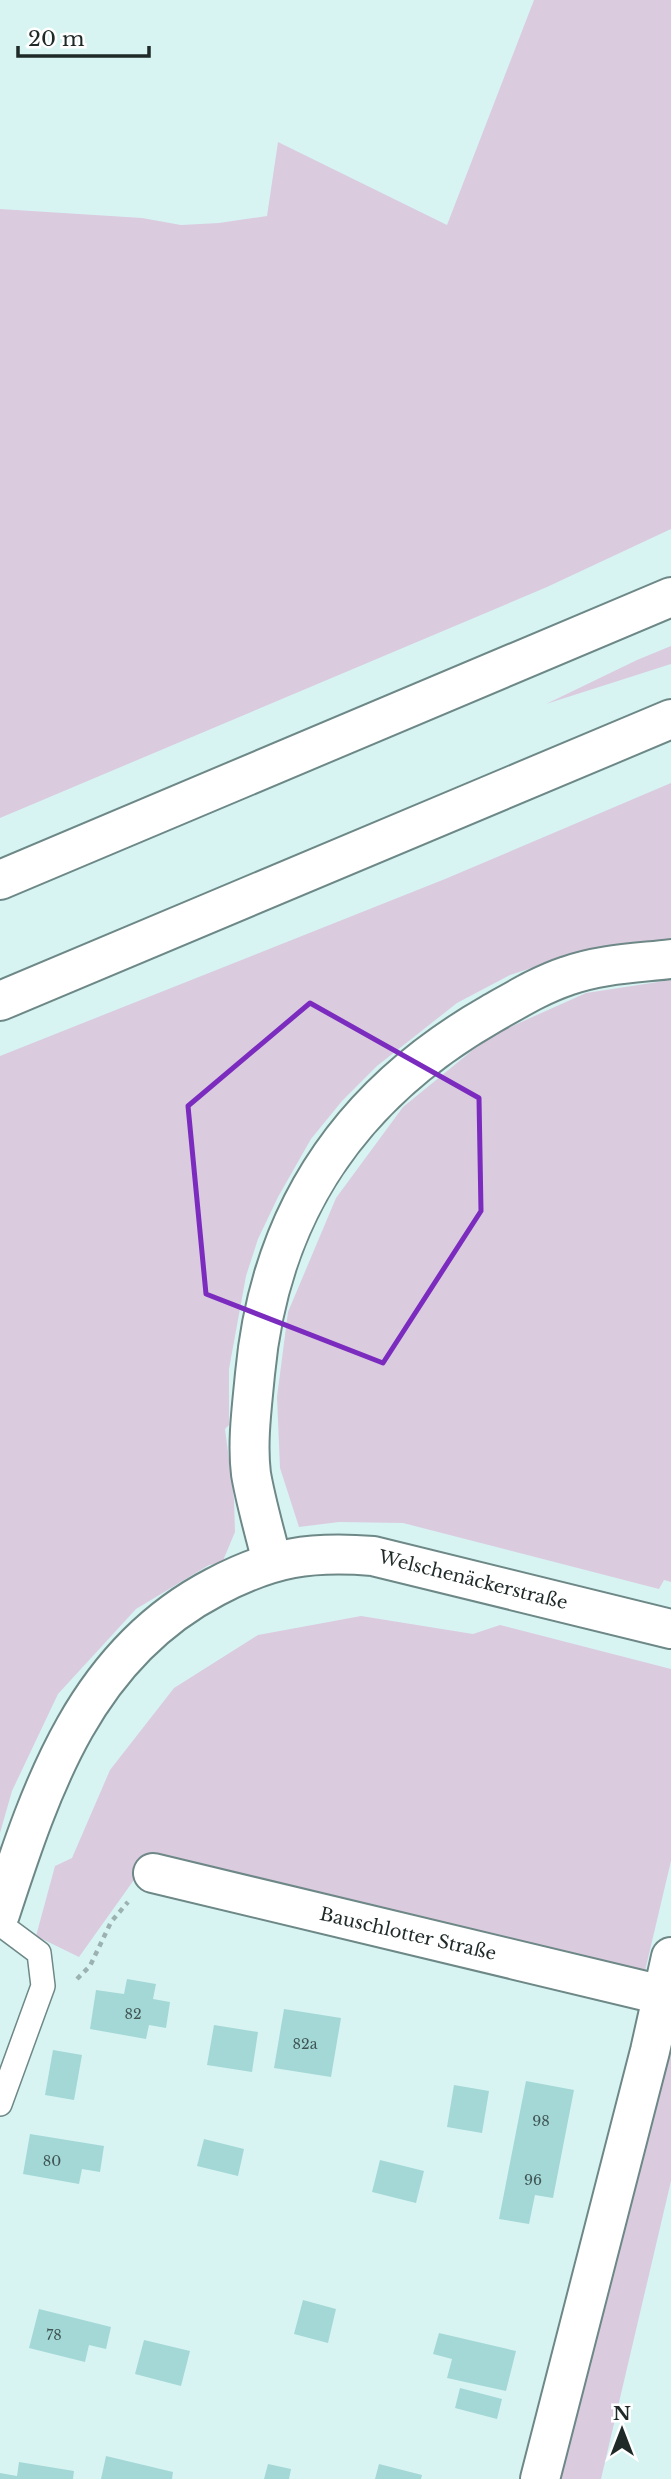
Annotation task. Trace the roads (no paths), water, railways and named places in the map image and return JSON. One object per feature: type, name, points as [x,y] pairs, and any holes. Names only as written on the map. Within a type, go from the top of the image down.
[{"type":"main road","points":[[0,880],[671,597]]},
{"type":"main road","points":[[0,1001],[671,719]]},
{"type":"main road","points":[[0,1914],[8,1866],[66,1743],[91,1699],[116,1664],[144,1635],[199,1595],[235,1576],[272,1562],[251,1473],[250,1432],[256,1361],[268,1293],[302,1204],[320,1169],[341,1139],[398,1079],[463,1030],[527,994],[566,976],[589,970],[671,959]]},
{"type":"main road","name":"Welschenäckerstraße","points":[[272,1562],[306,1554],[373,1556],[671,1629]]},
{"type":"main road","name":"Bauschlotter Straße","points":[[153,1873],[662,1995]]},
{"type":"main road","points":[[540,2479],[650,2051],[671,1957]]},
{"type":"lane","points":[[0,1924],[39,1953],[43,1986],[0,2104]]}]
